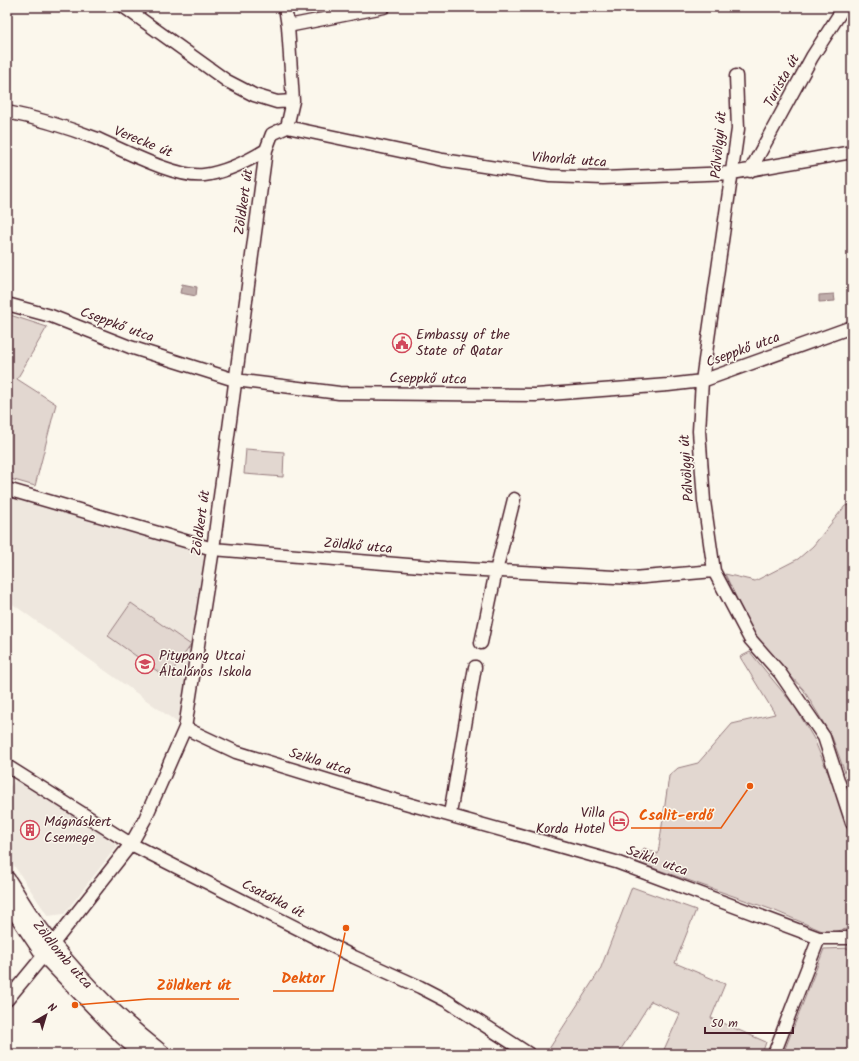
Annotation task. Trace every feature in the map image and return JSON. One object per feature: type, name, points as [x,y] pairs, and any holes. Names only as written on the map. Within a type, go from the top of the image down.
[{"type":"street","points":[[124,7],[227,81],[254,95],[276,102],[293,101]]},
{"type":"street","points":[[285,7],[288,26],[293,101],[287,127]]},
{"type":"street","points":[[288,26],[384,7]]},
{"type":"street","name":"Turista út","points":[[750,171],[812,57],[844,7]]},
{"type":"street","name":"Pálvölgyi út","points":[[736,76],[738,129],[702,381],[699,431],[704,501],[714,571],[750,639],[780,673],[824,737],[852,823]]},
{"type":"street","name":"Verecke út","points":[[7,112],[36,118],[93,138],[162,167],[189,174],[203,175],[216,172],[252,158],[266,150]]},
{"type":"street","name":"Vihorlát utca","points":[[287,127],[442,160],[550,176],[603,178],[732,173],[852,152]]},
{"type":"street","name":"Zöldkert út","points":[[7,1000],[132,844],[145,819],[185,728],[213,549],[266,150],[272,134],[287,127]]},
{"type":"street","name":"Cseppkő utca","points":[[7,304],[51,316],[130,347],[235,380],[339,393],[536,396],[702,381],[852,327]]},
{"type":"street","points":[[7,502],[11,490]]},
{"type":"street","name":"Zöldkő utca","points":[[11,490],[213,549],[496,571],[633,578],[714,571]]},
{"type":"street","points":[[480,643],[514,499]]},
{"type":"street","points":[[450,814],[476,667]]},
{"type":"street","name":"Szikla utca","points":[[185,728],[236,752],[373,794],[450,814],[616,862],[819,938],[852,938]]},
{"type":"street","name":"Csatárka út","points":[[7,766],[132,844],[354,958],[420,987],[447,1001],[529,1054]]},
{"type":"street","name":"Zöldlomb utca","points":[[7,879],[30,914],[48,949],[140,1036],[163,1054]]},
{"type":"street","name":"Zöldlomb utca","points":[[7,900],[123,1037],[143,1054]]},
{"type":"street","points":[[774,1054],[819,938]]},
{"type":"shaded area","points":[[182,284],[197,287],[196,296],[180,293]]},
{"type":"shaded area","points":[[834,294],[835,301],[819,302],[819,295]]},
{"type":"shaded area","points":[[7,314],[47,327],[17,379],[56,404],[35,486],[7,478]]},
{"type":"shaded area","points":[[246,449],[284,452],[283,477],[244,474]]},
{"type":"shaded area","name":"Pitypang Utcai Általános Iskola","points":[[15,492],[213,549],[185,728],[7,600],[7,502]]},
{"type":"shaded area","points":[[852,504],[852,792],[832,737],[803,689],[756,639],[725,574],[755,581],[798,559],[813,546],[845,506]]},
{"type":"shaded area","points":[[131,603],[191,645],[167,678],[108,636]]},
{"type":"shaded area","points":[[750,652],[795,707],[814,739],[837,795],[852,844],[852,928],[827,933],[773,910],[636,862],[644,848],[658,854],[669,776],[678,768],[698,763],[732,724],[775,714],[740,657]]},
{"type":"shaded area","points":[[17,779],[73,812],[117,846],[64,914],[48,916],[7,855],[7,789]]},
{"type":"shaded area","points":[[632,887],[696,910],[675,963],[725,984],[711,1018],[766,1042],[762,1054],[662,1054],[680,1014],[651,1001],[618,1054],[557,1054],[549,1049],[600,970]]},
{"type":"shaded area","points":[[852,948],[852,1054],[783,1054],[824,949]]},
{"type":"place","name":"Embassy of the State of Qatar","points":[[402,343]]},
{"type":"place","name":"Pitypang Utcai Általános Iskola","points":[[145,664]]},
{"type":"place","name":"Csalit-erdő","points":[[750,786]]},
{"type":"place","name":"Villa Korda Hotel","points":[[619,821]]},
{"type":"place","name":"Mágnáskert Csemege","points":[[30,830]]},
{"type":"place","name":"Dektor","points":[[346,928]]},
{"type":"place","name":"Zöldkert út","points":[[75,1005]]}]
